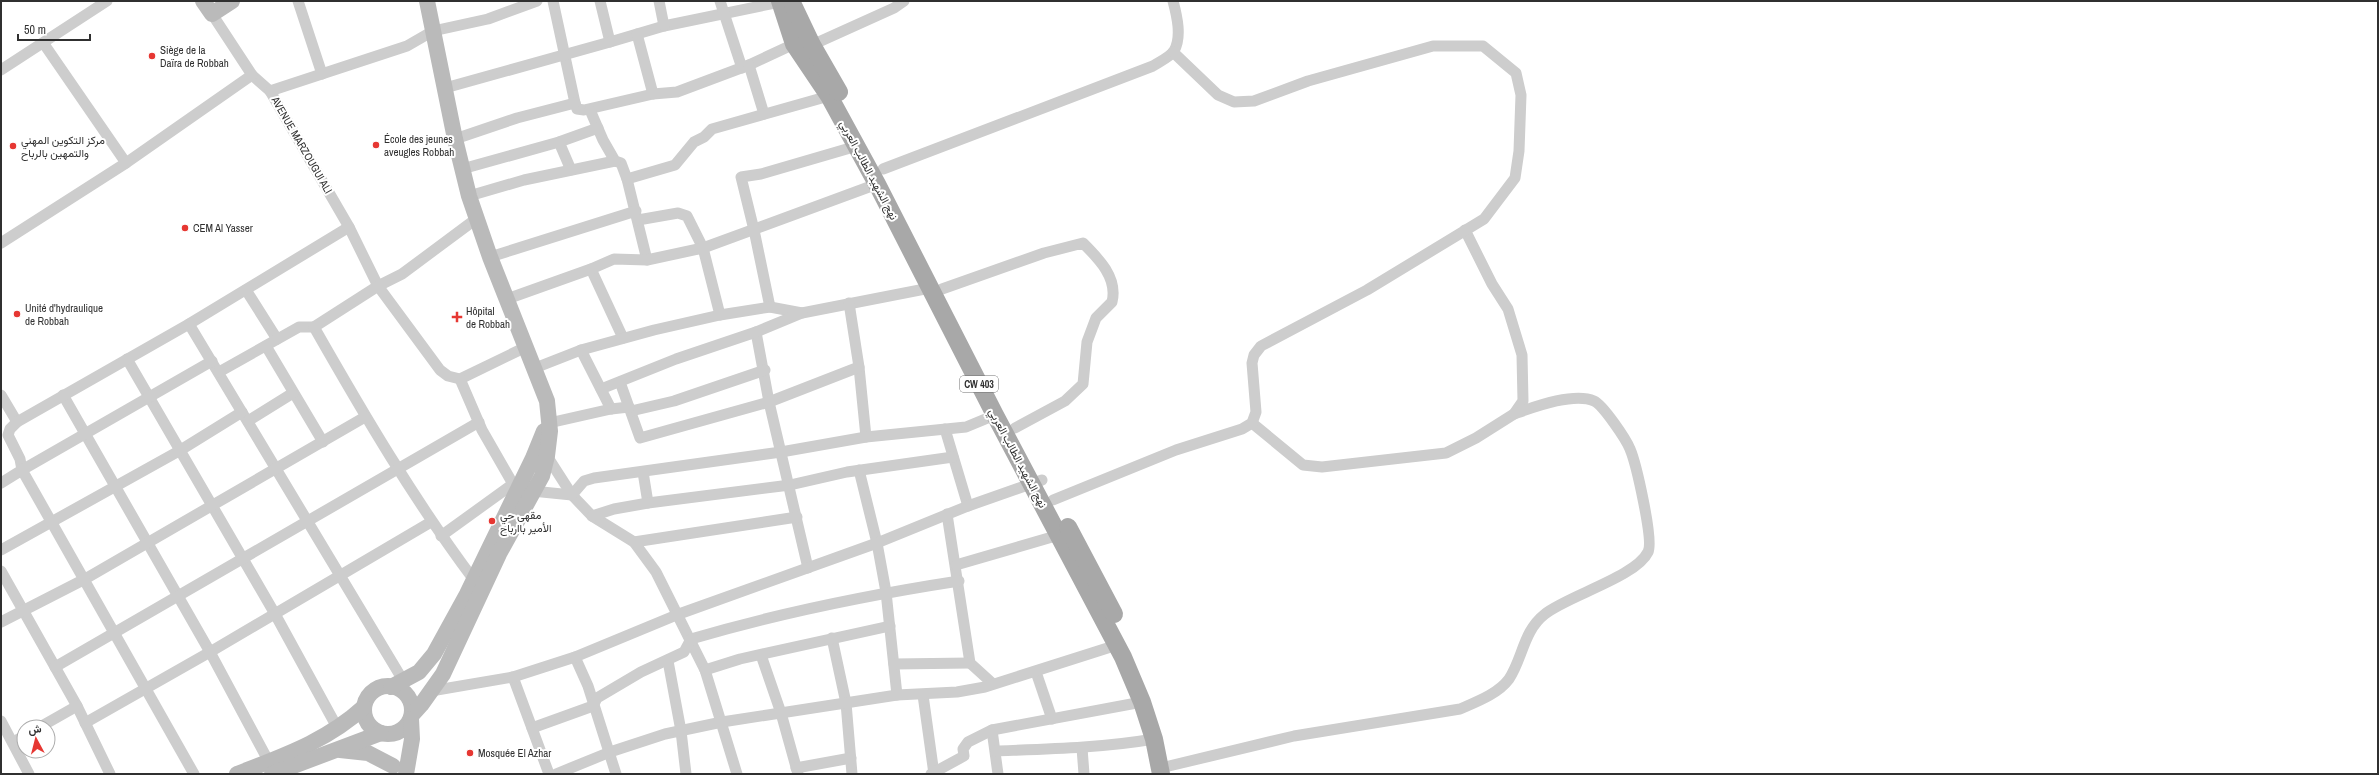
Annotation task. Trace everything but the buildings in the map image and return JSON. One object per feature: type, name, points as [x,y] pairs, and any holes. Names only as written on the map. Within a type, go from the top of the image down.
[{"type":"main road","points":[[208,8],[232,1]]},
{"type":"main road","points":[[237,774],[271,768],[335,750],[382,734],[400,732],[443,674],[499,554],[521,487],[542,476],[547,456],[550,423],[547,401],[490,256],[469,196],[455,139],[427,1]]},
{"type":"main road","name":"نهج الشهيد الطالب العربي","points":[[784,1],[812,45],[880,176],[936,289],[995,415],[1037,482],[1053,500],[1091,567],[1141,673],[1158,721],[1167,772]]},
{"type":"main road","name":"نهج الشهيد الطالب العربي","points":[[784,1],[794,44],[829,96],[857,146],[880,176]]},
{"type":"main road","name":"نهج الشهيد الطالب العربي","points":[[936,289],[1015,428],[1060,535],[1117,645],[1142,702],[1167,772]]},
{"type":"main road","points":[[398,771],[382,734],[370,726],[364,714],[366,700],[376,689],[397,684],[427,664],[452,623],[521,487],[539,445],[544,431],[547,401]]},
{"type":"main road","points":[[397,684],[410,700],[412,739],[398,771]]},
{"type":"main road","points":[[271,768],[304,747],[338,729],[364,707]]},
{"type":"main road","points":[[335,750],[368,753],[398,771]]},
{"type":"street","points":[[1,70],[44,44],[107,1]]},
{"type":"street","points":[[298,1],[322,74]]},
{"type":"street","points":[[270,91],[407,46],[433,31],[488,19],[524,4],[537,1]]},
{"type":"street","points":[[553,1],[577,109],[590,110],[653,94],[677,92],[745,66],[794,44],[812,45],[894,8],[904,1]]},
{"type":"street","points":[[600,1],[610,42]]},
{"type":"street","points":[[659,1],[664,26]]},
{"type":"street","points":[[720,1],[764,114]]},
{"type":"street","points":[[445,88],[664,26],[724,12],[784,1]]},
{"type":"street","points":[[507,299],[590,269],[614,258],[647,260],[703,248],[754,230],[880,176],[1153,66],[1173,52],[1178,40],[1176,14],[1173,1]]},
{"type":"street","name":"AVENUE MARZOUGUI ALI","points":[[208,8],[252,75],[270,91],[349,227],[378,286],[440,370],[448,376],[460,379]]},
{"type":"street","points":[[637,34],[653,94]]},
{"type":"street","points":[[44,44],[126,163]]},
{"type":"street","points":[[1053,500],[1176,450],[1242,429],[1252,423],[1256,412],[1252,363],[1254,355],[1262,346],[1367,290],[1484,219],[1515,178],[1519,151],[1521,95],[1516,73],[1483,46],[1434,46],[1308,81],[1254,101],[1234,102],[1218,95],[1173,52]]},
{"type":"street","points":[[1,243],[126,163],[252,75]]},
{"type":"street","points":[[628,179],[675,165],[694,142],[704,137],[712,129],[829,96]]},
{"type":"street","points":[[455,139],[517,118],[575,103]]},
{"type":"street","points":[[590,110],[615,161]]},
{"type":"street","points":[[462,169],[559,142],[598,128]]},
{"type":"street","points":[[559,142],[570,170]]},
{"type":"street","points":[[770,307],[741,177],[761,174],[857,146]]},
{"type":"street","points":[[469,196],[524,180],[570,170],[615,161],[621,163],[628,179],[647,260]]},
{"type":"street","points":[[490,256],[637,216],[678,213],[687,216],[703,248],[720,315]]},
{"type":"street","points":[[219,372],[299,327],[314,327],[378,286],[402,274],[476,219]]},
{"type":"street","points":[[194,774],[147,688],[114,633],[85,578],[22,470],[20,459],[8,435],[10,429],[17,422],[190,324],[349,227]]},
{"type":"street","points":[[1466,230],[1492,284],[1508,309],[1522,355],[1523,401],[1514,414]]},
{"type":"street","points":[[601,389],[676,359],[756,332],[802,313],[849,303],[936,289],[1044,253],[1083,243],[1100,260],[1113,283],[1112,302],[1096,318],[1087,342],[1083,384],[1064,400],[1015,428]]},
{"type":"street","points":[[590,269],[623,338]]},
{"type":"street","points":[[246,290],[277,339]]},
{"type":"street","points":[[849,303],[859,367],[866,438]]},
{"type":"street","points":[[535,368],[581,350],[623,338],[720,315],[770,307],[802,313]]},
{"type":"street","points":[[190,324],[340,576],[397,684]]},
{"type":"street","points":[[314,327],[365,416],[431,522],[474,580]]},
{"type":"street","points":[[756,332],[765,370],[769,402],[790,485],[808,568]]},
{"type":"street","points":[[266,346],[323,442]]},
{"type":"street","points":[[521,487],[479,422],[460,379],[526,347]]},
{"type":"street","points":[[581,350],[611,409]]},
{"type":"street","points":[[127,359],[210,505],[275,614],[338,729]]},
{"type":"street","points":[[1,483],[212,361]]},
{"type":"street","points":[[620,382],[640,438],[769,402],[859,367]]},
{"type":"street","points":[[550,423],[611,409],[630,409],[674,401],[765,370]]},
{"type":"street","points":[[1,550],[179,451],[245,416],[293,393]]},
{"type":"street","points":[[1,395],[17,422]]},
{"type":"street","points":[[63,395],[84,435],[210,652],[271,768]]},
{"type":"street","points":[[1167,772],[1294,736],[1460,709],[1482,700],[1508,680],[1526,637],[1535,624],[1546,613],[1620,575],[1643,560],[1650,548],[1649,529],[1630,448],[1600,405],[1586,399],[1573,398],[1514,414],[1476,438],[1446,454],[1322,467],[1303,465],[1286,453],[1252,423]]},
{"type":"street","points":[[572,495],[584,481],[866,438],[966,427],[995,415]]},
{"type":"street","points":[[1,622],[85,578],[210,505],[323,442],[365,416]]},
{"type":"street","points":[[55,667],[479,422]]},
{"type":"street","points":[[945,429],[968,506]]},
{"type":"street","points":[[547,456],[572,495],[592,516],[634,542],[656,572],[679,614],[705,670],[737,774]]},
{"type":"street","points":[[592,516],[614,509],[648,502],[790,485],[859,470],[953,457]]},
{"type":"street","points":[[859,470],[877,543],[886,592],[897,695]]},
{"type":"street","points":[[643,472],[648,502]]},
{"type":"street","points":[[431,692],[513,677],[575,657],[679,614],[877,543],[947,514],[1037,482]]},
{"type":"street","points":[[441,536],[521,487],[572,495]]},
{"type":"street","points":[[947,514],[959,581],[970,663],[992,683]]},
{"type":"street","points":[[634,542],[797,517]]},
{"type":"street","points":[[85,723],[210,652],[431,522]]},
{"type":"street","points":[[956,565],[1060,535]]},
{"type":"street","points":[[1,571],[22,611],[77,706],[110,774]]},
{"type":"street","points":[[532,728],[593,706],[598,698],[641,672],[668,661],[684,652],[691,639],[755,620],[886,592],[959,581]]},
{"type":"street","points":[[705,670],[760,655],[890,626]]},
{"type":"street","points":[[832,638],[846,703],[852,774]]},
{"type":"street","points":[[556,774],[610,752],[665,734],[722,722],[897,695],[924,695],[957,692],[985,687],[992,683],[1036,672],[1117,645]]},
{"type":"street","points":[[760,655],[781,713],[797,771],[851,758]]},
{"type":"street","points":[[575,657],[588,686],[593,706],[610,752],[616,774]]},
{"type":"street","points":[[668,661],[681,731],[686,774]]},
{"type":"street","points":[[894,664],[970,663]]},
{"type":"street","points":[[1036,672],[1052,719]]},
{"type":"street","points":[[513,677],[549,774]]},
{"type":"street","points":[[924,695],[933,773],[964,756],[963,749],[968,742],[992,730],[1142,702]]},
{"type":"street","points":[[54,719],[77,706]]},
{"type":"street","points":[[1,721],[29,774]]},
{"type":"street","points":[[992,730],[998,774]]},
{"type":"street","points":[[996,751],[1082,748],[1120,745],[1154,739]]},
{"type":"street","points":[[1082,748],[1084,774]]},
{"type":"place","name":"Siège de la Daïra de Robbah","points":[[152,56]]},
{"type":"place","name":"École des jeunes aveugles Robbah","points":[[376,145]]},
{"type":"place","name":"مركز التكوين المهني والتمهين بالرباح","points":[[13,146]]},
{"type":"place","name":"CEM Al Yasser","points":[[185,228]]},
{"type":"place","name":"Unité d'hydraulique de Robbah","points":[[17,314]]},
{"type":"place","name":"Hôpital de Robbah","points":[[457,317]]},
{"type":"place","name":"مقهى حي الأمير باارباح","points":[[492,521]]},
{"type":"place","name":"Mosquée El Azhar","points":[[470,753]]}]
